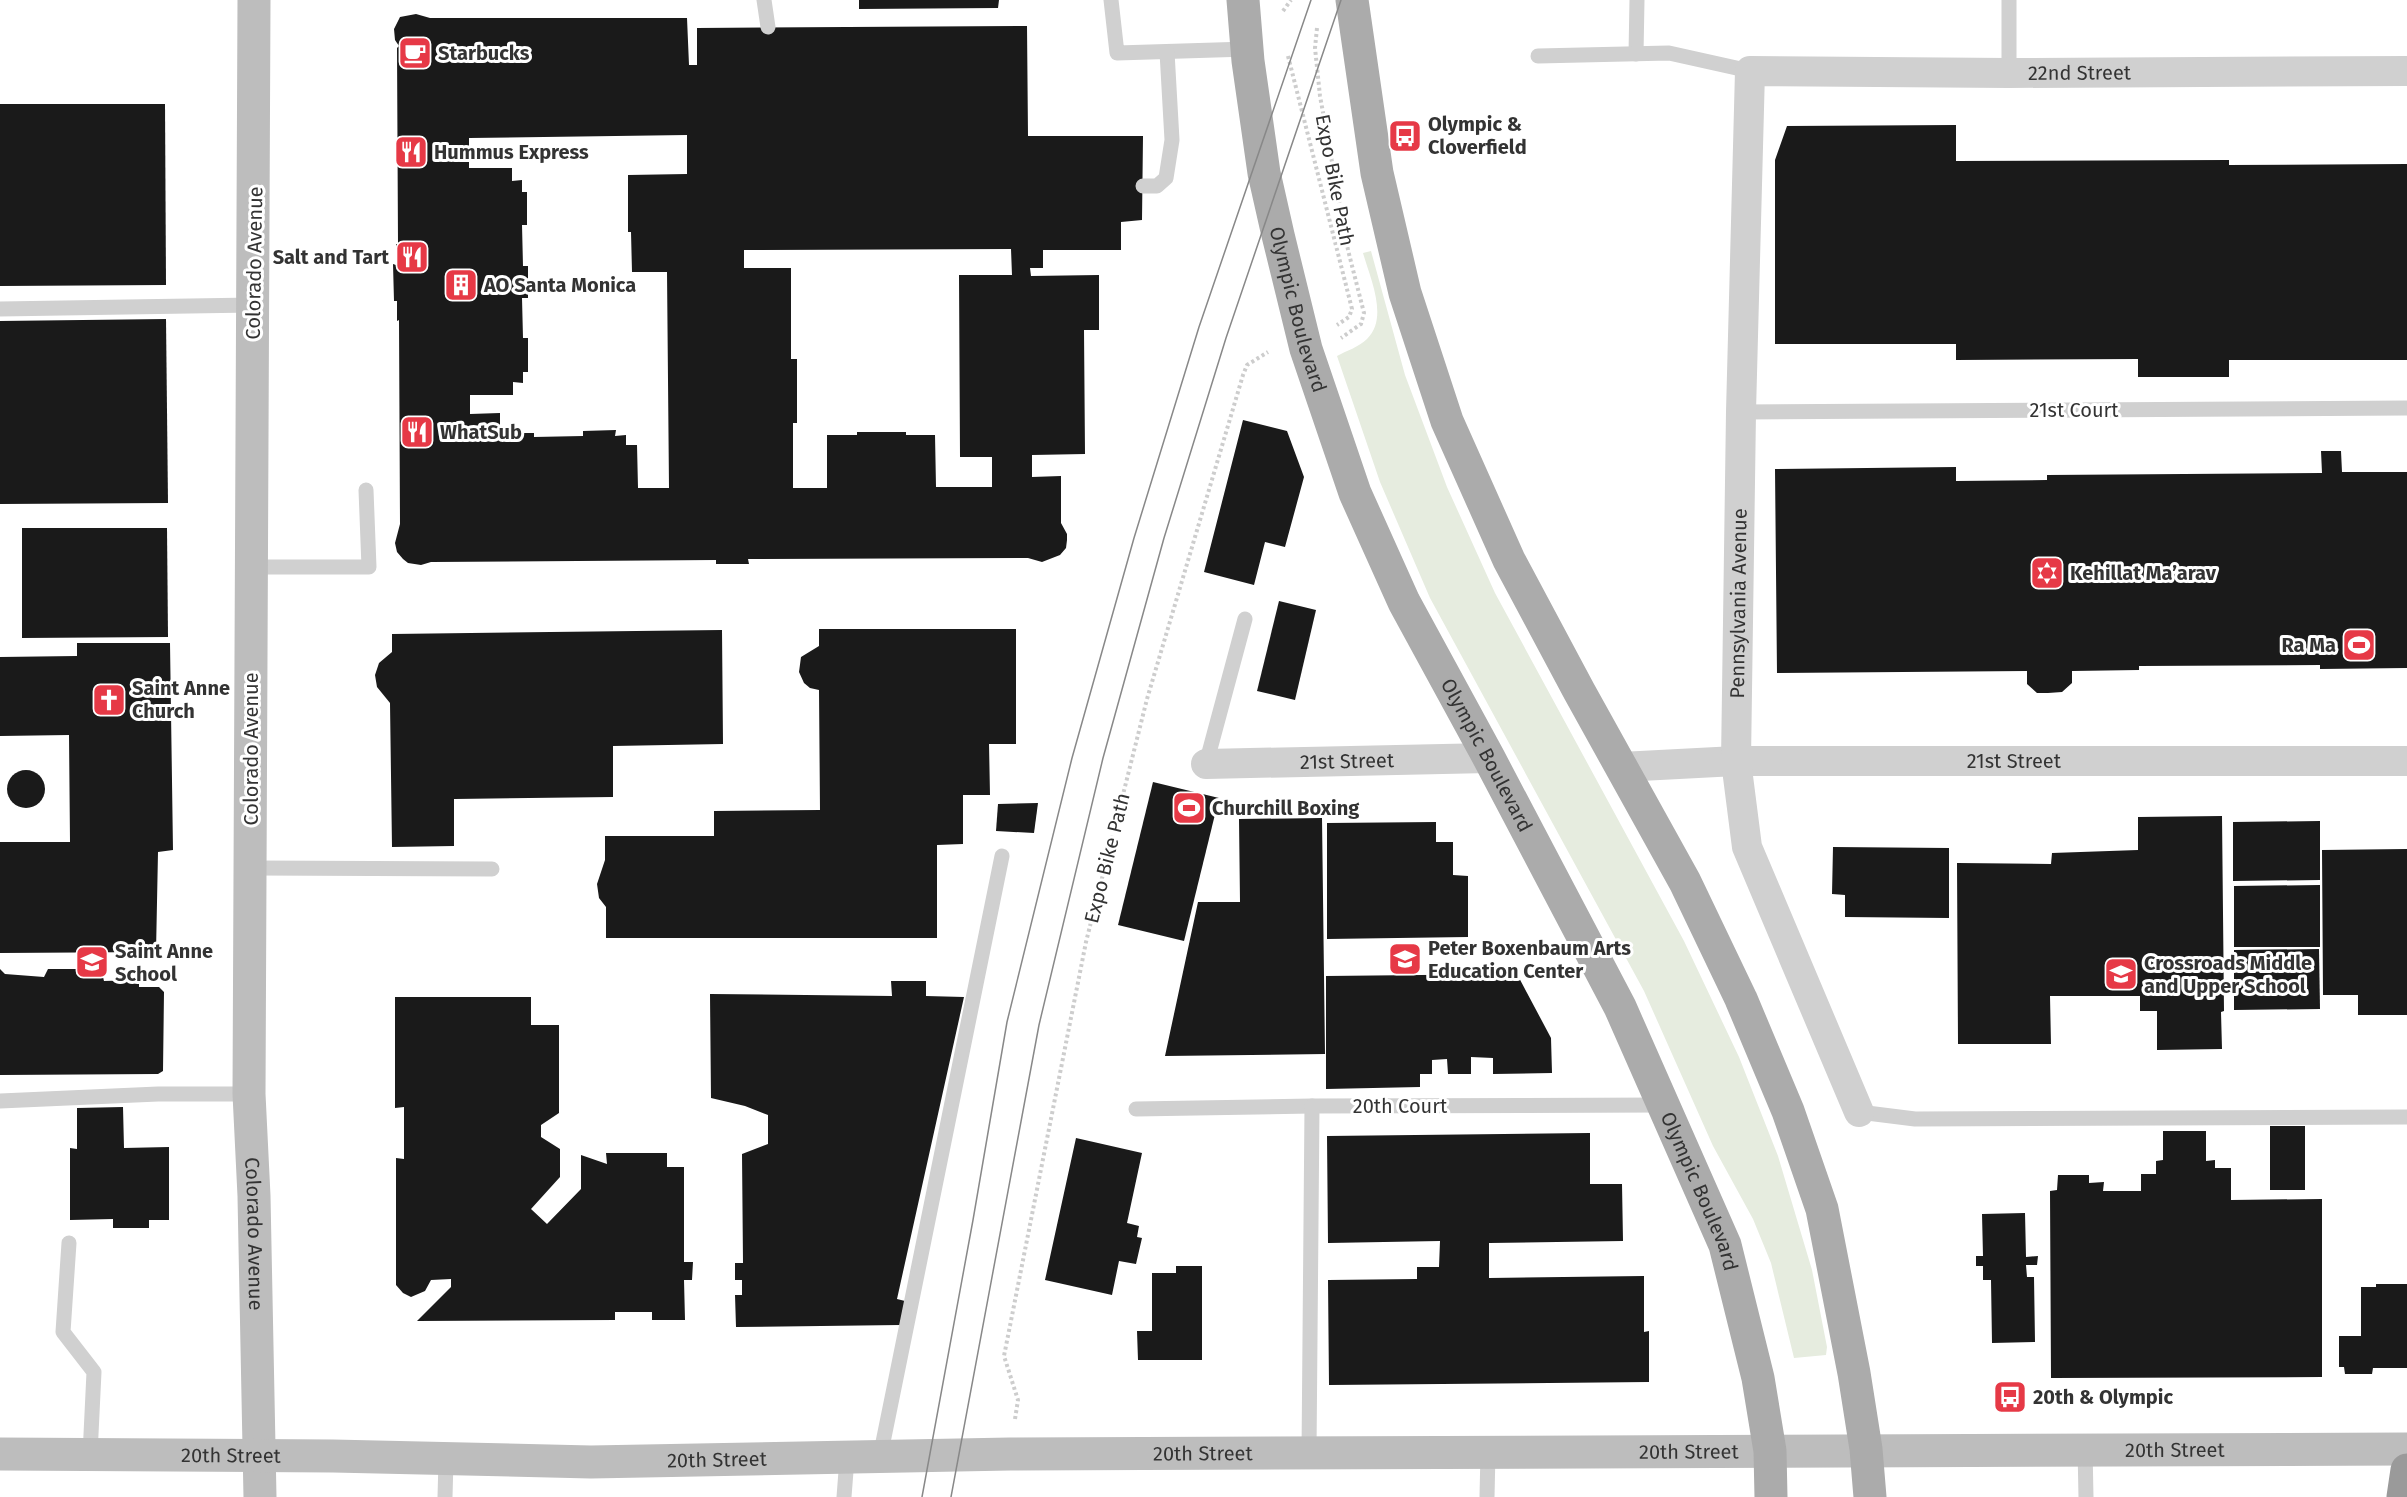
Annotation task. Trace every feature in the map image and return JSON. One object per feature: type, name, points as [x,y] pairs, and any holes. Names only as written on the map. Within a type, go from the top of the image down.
[{"type":"highway","points":[[2403,1497],[2407,1470]]},
{"type":"main road","name":"Colorado Avenue","points":[[254,0],[249,1094],[254,1196],[260,1497]]},
{"type":"main road","name":"Olympic Boulevard","points":[[1243,0],[1264,173],[1291,292],[1306,349],[1355,493],[1404,602],[1620,1007],[1725,1245],[1758,1378],[1770,1451],[1771,1497]]},
{"type":"main road","points":[[1352,0],[1377,173],[1405,293],[1447,421],[1509,560],[1685,882],[1741,999],[1788,1111],[1822,1209],[1854,1373],[1866,1449],[1870,1497]]},
{"type":"main road","name":"20th Street","points":[[0,1454],[333,1456],[591,1462],[880,1457],[1866,1449],[2407,1449]]},
{"type":"street","name":"22nd Street","points":[[1750,71],[2010,73],[2407,71]]},
{"type":"street","name":"Pennsylvania Avenue","points":[[1750,71],[1741,412],[1736,761],[1747,847],[1860,1112]]},
{"type":"street","name":"21st Street","points":[[1206,764],[1489,758]]},
{"type":"street","name":"21st Street","points":[[1621,767],[1736,761],[2407,761]]},
{"type":"lane","points":[[764,0],[768,27]]},
{"type":"lane","points":[[1111,0],[1117,53],[1248,49]]},
{"type":"lane","points":[[1636,54],[1637,0]]},
{"type":"lane","points":[[2009,0],[2010,73]]},
{"type":"lane","points":[[1143,186],[1157,186],[1166,178],[1172,140],[1167,52]]},
{"type":"lane","points":[[1538,56],[1669,53],[1750,71]]},
{"type":"lane","points":[[0,309],[253,305]]},
{"type":"lane","name":"21st Court","points":[[1741,412],[2407,408]]},
{"type":"lane","points":[[252,567],[369,567],[366,490]]},
{"type":"lane","points":[[1206,764],[1245,619]]},
{"type":"lane","points":[[880,1457],[1002,856]]},
{"type":"lane","points":[[250,868],[492,868]]},
{"type":"lane","points":[[0,1101],[158,1094],[249,1094]]},
{"type":"lane","name":"20th Court","points":[[1136,1109],[1664,1105]]},
{"type":"lane","points":[[1309,1454],[1312,1106]]},
{"type":"lane","points":[[1860,1112],[1915,1119],[2407,1117]]},
{"type":"lane","points":[[69,1243],[63,1332],[94,1371],[90,1455]]},
{"type":"lane","points":[[2085,1448],[2086,1497]]},
{"type":"lane","points":[[1486,1497],[1488,1452]]},
{"type":"lane","points":[[844,1497],[847,1458]]},
{"type":"lane","points":[[445,1497],[446,1460]]},
{"type":"path","points":[[1281,17],[1283,9],[1291,0]]},
{"type":"path","name":"Expo Bike Path","points":[[1319,21],[1315,34],[1320,96],[1348,250],[1364,313],[1361,324],[1355,330],[1338,339]]},
{"type":"path","points":[[1285,47],[1352,309],[1349,317],[1334,326]]},
{"type":"path","name":"Expo Bike Path","points":[[1018,1400],[1004,1356],[1086,942],[1147,699],[1243,375],[1247,365],[1253,359],[1272,350]]},
{"type":"shaded area","points":[[1371,251],[1405,375],[1447,487],[1495,593],[1684,941],[1739,1057],[1778,1156],[1812,1270],[1827,1347],[1826,1355],[1794,1358],[1771,1263],[1753,1219],[1713,1146],[1644,991],[1430,598],[1380,482],[1337,356],[1364,342],[1377,320],[1376,298],[1363,253]]},
{"type":"building","points":[[859,0],[999,0],[998,8],[859,9]]},
{"type":"building","points":[[416,14],[430,18],[687,18],[689,65],[697,65],[697,28],[1027,26],[1028,136],[1143,136],[1142,220],[1121,222],[1121,250],[1043,250],[1043,268],[1030,268],[1031,276],[1099,275],[1099,330],[1084,330],[1085,454],[1032,455],[1032,477],[1061,476],[1061,523],[1067,534],[1066,548],[1060,555],[1042,562],[1028,558],[748,559],[749,564],[716,564],[716,560],[431,562],[421,565],[408,563],[397,552],[395,543],[400,524],[399,320],[397,321],[397,301],[394,301],[393,264],[396,265],[396,244],[398,244],[397,48],[399,46],[395,40],[394,29],[400,17]],"holes":[[[687,135],[687,174],[628,175],[628,232],[631,232],[632,272],[667,272],[669,488],[638,488],[637,445],[626,445],[626,435],[615,436],[616,430],[583,431],[583,436],[534,437],[534,433],[505,433],[505,438],[500,438],[500,413],[470,414],[470,395],[513,395],[513,382],[523,383],[523,372],[528,372],[528,338],[523,338],[522,298],[528,298],[528,266],[523,266],[522,225],[527,225],[527,192],[522,192],[522,180],[512,181],[512,168],[469,168],[469,138]],[[1011,249],[1012,275],[959,275],[960,457],[992,457],[992,487],[936,487],[935,435],[906,435],[906,432],[857,432],[857,435],[827,435],[827,488],[793,488],[793,423],[797,423],[797,359],[791,359],[791,268],[744,268],[744,250]]]},
{"type":"building","points":[[0,104],[165,104],[166,285],[0,286]]},
{"type":"building","points":[[1956,125],[1956,161],[2229,160],[2229,165],[2407,164],[2407,360],[2229,360],[2229,377],[2138,377],[2138,359],[1956,360],[1956,344],[1775,344],[1775,160],[1787,126]]},
{"type":"building","points":[[166,319],[168,503],[0,504],[0,321]]},
{"type":"building","points":[[1243,420],[1287,431],[1304,477],[1285,547],[1265,542],[1254,585],[1204,572]]},
{"type":"building","points":[[2321,451],[2341,451],[2342,472],[2407,472],[2407,668],[2320,669],[2320,665],[2139,666],[2139,670],[2072,671],[2072,683],[2062,692],[2048,693],[2037,693],[2027,684],[2027,671],[1777,673],[1775,469],[1956,467],[1956,481],[2047,480],[2047,475],[2322,473]]},
{"type":"building","points":[[22,528],[167,528],[168,637],[22,638]]},
{"type":"building","points":[[1279,601],[1316,610],[1295,700],[1257,691]]},
{"type":"building","points":[[819,629],[1016,629],[1016,744],[989,744],[990,795],[963,795],[963,844],[937,845],[937,938],[606,938],[606,907],[599,898],[597,884],[605,860],[605,836],[714,836],[714,811],[820,810],[819,690],[810,688],[804,683],[799,672],[801,657],[819,646]]},
{"type":"building","points":[[722,630],[723,744],[613,746],[613,797],[454,799],[454,846],[392,847],[390,703],[377,687],[375,675],[379,663],[392,652],[392,634]]},
{"type":"building","points":[[77,643],[170,643],[173,850],[158,852],[156,952],[0,953],[0,842],[70,842],[69,735],[0,736],[0,657],[77,656]]},
{"type":"building","points":[[26,770],[39,776],[45,789],[39,802],[26,808],[13,802],[7,789],[13,776]]},
{"type":"building","points":[[1153,782],[1219,798],[1184,941],[1118,925]]},
{"type":"building","points":[[1038,803],[1034,833],[996,831],[998,804]]},
{"type":"building","points":[[2222,816],[2224,1011],[2221,1012],[2222,1049],[2157,1050],[2157,1011],[2140,1011],[2140,996],[2050,996],[2051,1044],[1958,1044],[1957,863],[2051,864],[2052,853],[2138,850],[2138,817]]},
{"type":"building","points":[[1322,818],[1325,1054],[1165,1056],[1198,902],[1240,902],[1239,819]]},
{"type":"building","points":[[2320,821],[2320,880],[2233,881],[2233,822]]},
{"type":"building","points":[[1436,822],[1436,842],[1453,842],[1453,875],[1468,876],[1468,937],[1327,939],[1327,823]]},
{"type":"building","points":[[1833,847],[1949,848],[1949,918],[1845,917],[1845,895],[1832,894]]},
{"type":"building","points":[[2407,849],[2407,1015],[2358,1015],[2358,995],[2323,995],[2322,850]]},
{"type":"building","points":[[2320,885],[2320,947],[2234,947],[2234,886]]},
{"type":"building","points":[[2319,949],[2320,1009],[2234,1010],[2234,950]]},
{"type":"building","points":[[0,969],[5,974],[44,977],[48,969],[101,969],[104,981],[139,980],[139,987],[159,987],[164,992],[163,1071],[158,1074],[0,1075]]},
{"type":"building","points":[[1517,974],[1551,1038],[1552,1073],[1493,1074],[1493,1058],[1471,1057],[1471,1074],[1448,1074],[1447,1059],[1432,1060],[1432,1074],[1420,1074],[1420,1087],[1326,1089],[1326,976]]},
{"type":"building","points":[[891,981],[926,981],[926,996],[964,997],[897,1299],[905,1301],[900,1325],[736,1327],[735,1295],[742,1295],[742,1280],[735,1280],[735,1263],[743,1263],[742,1154],[768,1144],[768,1115],[745,1106],[711,1098],[710,994],[892,996]]},
{"type":"building","points":[[395,997],[531,997],[531,1025],[559,1025],[559,1113],[541,1125],[541,1137],[560,1149],[560,1177],[531,1209],[547,1224],[581,1189],[581,1155],[607,1164],[606,1153],[667,1153],[667,1167],[684,1167],[684,1262],[693,1262],[692,1280],[684,1280],[685,1320],[652,1320],[652,1312],[615,1312],[615,1320],[417,1321],[451,1287],[451,1279],[431,1280],[425,1291],[411,1297],[403,1293],[396,1285],[396,1158],[404,1159],[404,1107],[395,1108]]},
{"type":"building","points":[[123,1107],[124,1148],[169,1147],[169,1220],[149,1220],[149,1228],[113,1228],[113,1219],[70,1220],[70,1148],[77,1149],[77,1108]]},
{"type":"building","points":[[2270,1126],[2305,1126],[2305,1190],[2270,1190]]},
{"type":"building","points":[[2163,1131],[2206,1131],[2206,1161],[2215,1160],[2215,1168],[2231,1168],[2231,1200],[2322,1199],[2322,1377],[2051,1378],[2050,1191],[2057,1190],[2058,1175],[2089,1175],[2089,1183],[2104,1182],[2103,1191],[2141,1191],[2141,1174],[2156,1174],[2156,1161],[2163,1160]]},
{"type":"building","points":[[1590,1133],[1590,1184],[1622,1184],[1623,1241],[1489,1243],[1489,1278],[1644,1276],[1644,1332],[1649,1331],[1649,1382],[1329,1385],[1328,1280],[1417,1279],[1417,1267],[1439,1267],[1440,1241],[1328,1243],[1327,1136]]},
{"type":"building","points":[[1076,1138],[1142,1153],[1127,1223],[1139,1226],[1137,1237],[1142,1238],[1136,1264],[1119,1261],[1112,1295],[1045,1280]]},
{"type":"building","points":[[2025,1213],[2026,1257],[2038,1256],[2037,1265],[2026,1265],[2027,1277],[2034,1277],[2035,1342],[1992,1343],[1991,1280],[1983,1280],[1983,1266],[1976,1266],[1976,1256],[1983,1256],[1982,1214]]},
{"type":"building","points":[[1176,1266],[1202,1266],[1202,1360],[1138,1360],[1137,1331],[1152,1331],[1152,1273],[1176,1273]]},
{"type":"building","points":[[2376,1284],[2407,1284],[2407,1368],[2373,1368],[2372,1374],[2345,1374],[2344,1367],[2339,1367],[2339,1336],[2361,1336],[2361,1287],[2376,1287]]},
{"type":"tram line","points":[[922,1497],[1007,1022],[1072,758],[1134,538],[1199,327],[1311,0]]},
{"type":"tram line","points":[[951,1497],[1039,1025],[1103,758],[1164,538],[1226,338],[1341,0]]},
{"type":"place","name":"Starbucks","points":[[415,53]]},
{"type":"place","name":"Olympic & Cloverfield","points":[[1405,136]]},
{"type":"place","name":"Hummus Express","points":[[411,152]]},
{"type":"place","name":"Salt and Tart","points":[[412,257]]},
{"type":"place","name":"AO Santa Monica","points":[[461,285]]},
{"type":"place","name":"WhatSub","points":[[417,432]]},
{"type":"place","name":"Kehillat Ma’arav","points":[[2047,573]]},
{"type":"place","name":"Ra Ma","points":[[2359,645]]},
{"type":"place","name":"Saint Anne Church","points":[[109,700]]},
{"type":"place","name":"Churchill Boxing","points":[[1189,808]]},
{"type":"place","name":"Peter Boxenbaum Arts Education Center","points":[[1405,959]]},
{"type":"place","name":"Saint Anne School","points":[[92,962]]},
{"type":"place","name":"Crossroads Middle and Upper School","points":[[2121,974]]},
{"type":"place","name":"20th & Olympic","points":[[2010,1397]]}]
